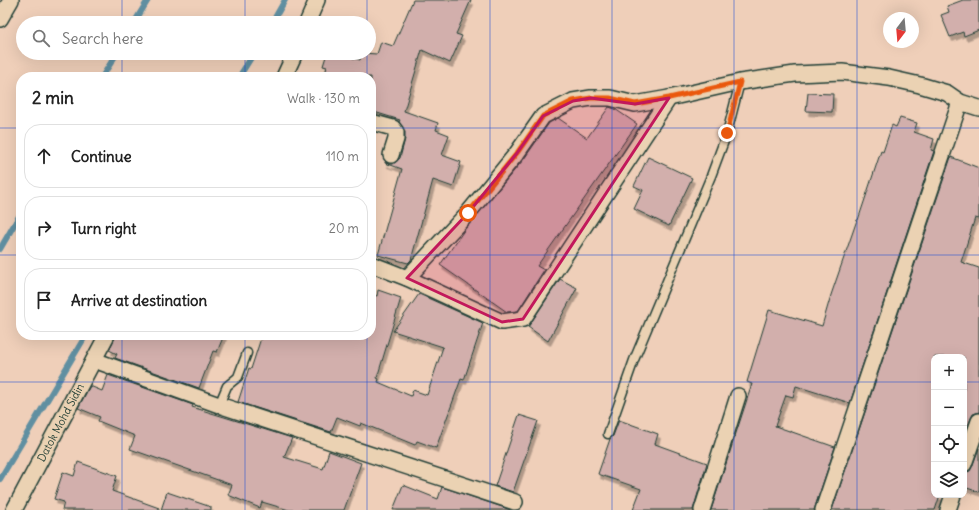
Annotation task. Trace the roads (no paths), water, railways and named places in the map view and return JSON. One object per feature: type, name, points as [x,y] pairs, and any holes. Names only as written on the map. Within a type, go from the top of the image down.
[{"type":"street","points":[[0,19],[11,0]]},
{"type":"street","points":[[310,16],[317,0]]},
{"type":"street","points":[[286,72],[292,60]]},
{"type":"street","points":[[407,278],[468,213],[517,153],[543,116],[573,101],[591,98],[610,98],[635,104],[740,82],[795,74],[842,72],[889,78],[920,85],[948,93],[960,102],[979,108]]},
{"type":"street","points":[[376,266],[407,278],[502,322],[523,319],[669,98]]},
{"type":"street","points":[[822,510],[960,102]]},
{"type":"street","points":[[376,123],[393,128],[396,132],[396,139],[391,155]]},
{"type":"street","name":"Datok Mohd Sidin","points":[[14,510],[104,340]]},
{"type":"street","points":[[94,360],[219,405],[516,502]]},
{"type":"street","points":[[702,510],[738,396]]},
{"type":"street","points":[[965,462],[979,421]]},
{"type":"street","points":[[948,510],[952,498]]},
{"type":"lane","points":[[608,434],[634,360],[724,140],[740,82]]},
{"type":"lane","points":[[219,405],[227,386],[238,377],[247,353]]},
{"type":"waterway","points":[[138,16],[148,0]]},
{"type":"waterway","points":[[276,16],[285,0]]},
{"type":"waterway","points":[[105,72],[113,60]]},
{"type":"waterway","points":[[242,72],[250,60]]},
{"type":"waterway","points":[[0,249],[16,222]]},
{"type":"waterway","points":[[0,479],[83,340]]}]
